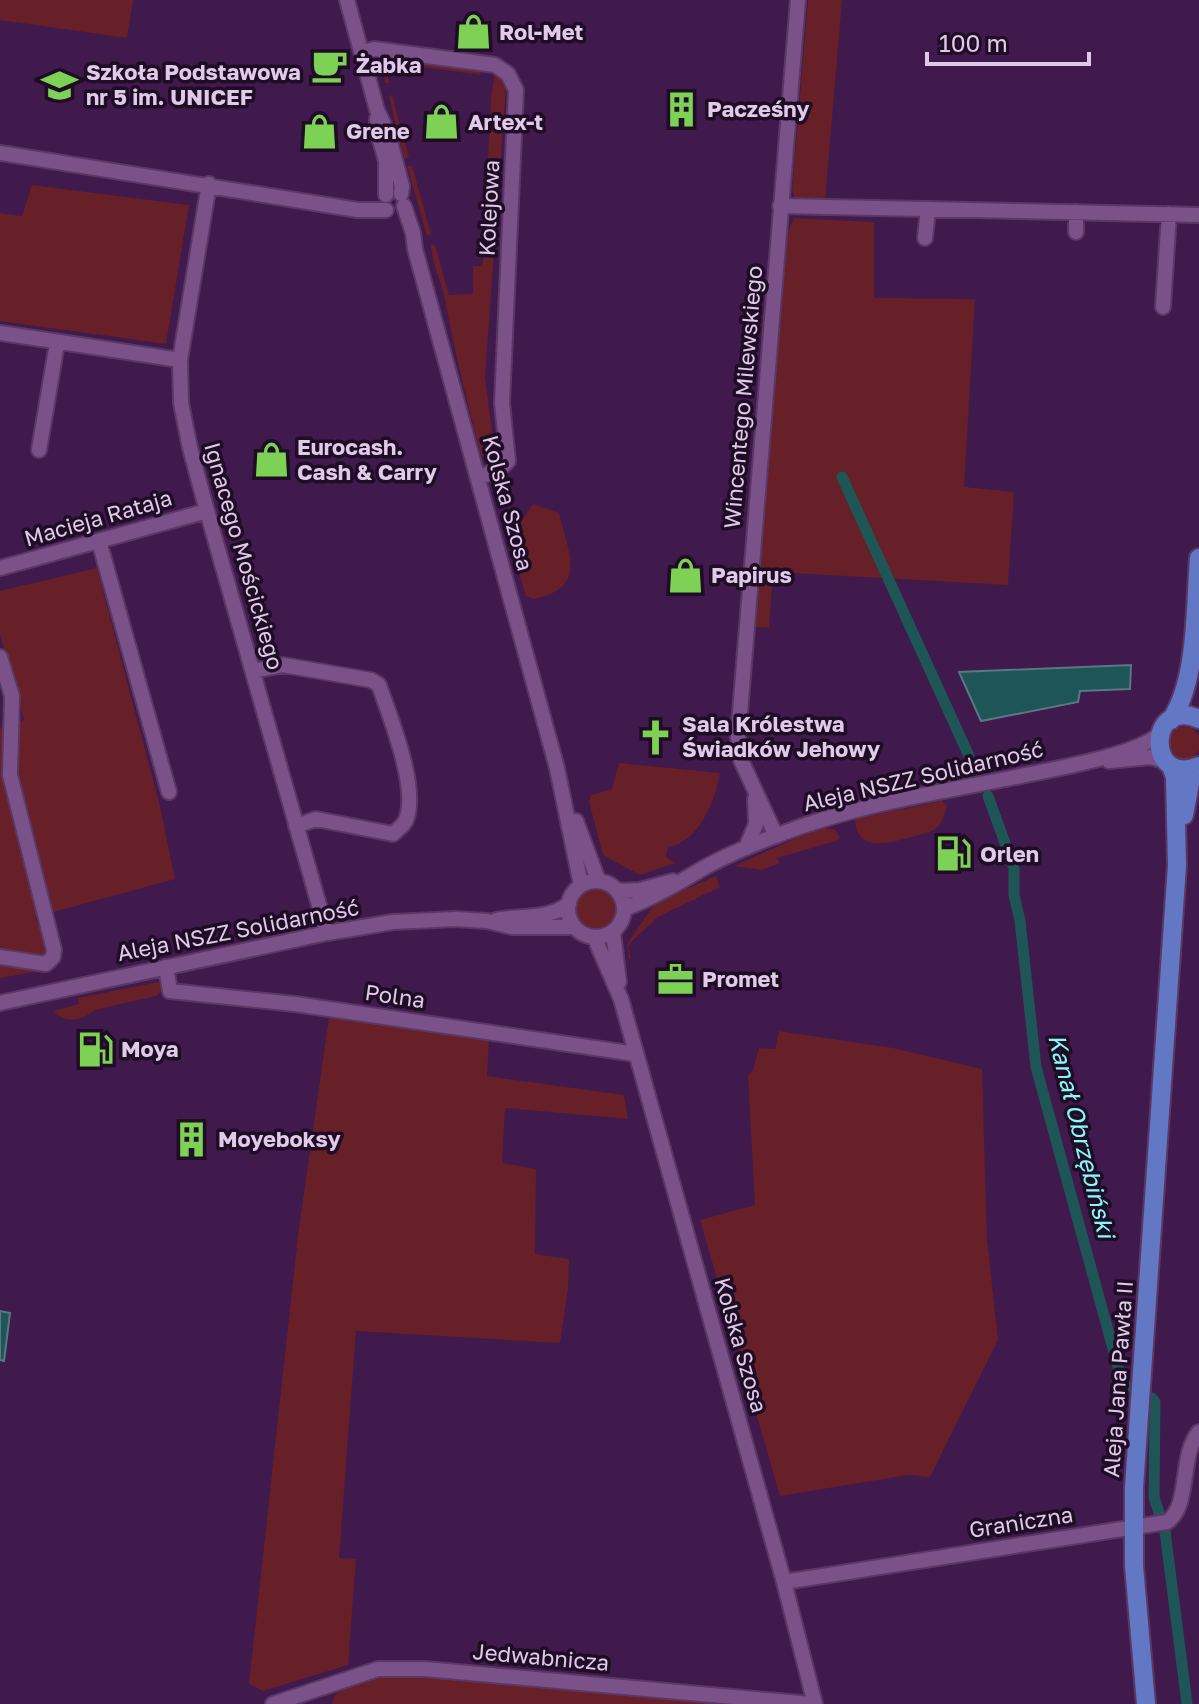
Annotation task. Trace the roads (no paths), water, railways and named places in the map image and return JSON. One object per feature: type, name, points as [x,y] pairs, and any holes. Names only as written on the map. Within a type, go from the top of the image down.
[{"type":"main road","points":[[1166,726],[1180,706],[1184,693],[1192,651],[1199,558]]},
{"type":"main road","points":[[1192,651],[1199,713]]},
{"type":"main road","points":[[1166,726],[1187,716],[1199,719]]},
{"type":"main road","name":"Aleja Jana Pawła II","points":[[1166,726],[1159,747],[1175,777],[1177,865]]},
{"type":"main road","points":[[1168,763],[1184,770],[1199,766]]},
{"type":"main road","name":"Aleja Jana Pawła II","points":[[1146,1704],[1134,1566],[1136,1452],[1177,865],[1190,783],[1199,766]]},
{"type":"street","name":"Kolska Szosa","points":[[347,0],[377,110],[388,134],[402,186],[392,204],[415,249],[557,768],[581,885]]},
{"type":"street","name":"Wincentego Milewskiego","points":[[776,836],[754,794],[741,760],[738,737],[798,0]]},
{"type":"street","name":"Kolejowa","points":[[362,53],[374,49],[495,65],[508,74],[515,86],[502,403],[508,461],[501,468],[478,478]]},
{"type":"street","points":[[0,153],[373,212],[392,204]]},
{"type":"street","name":"Ignacego Mościckiego","points":[[209,184],[180,360],[181,403],[207,511],[327,933]]},
{"type":"street","points":[[780,206],[1199,215]]},
{"type":"street","points":[[925,238],[928,209]]},
{"type":"street","points":[[1076,212],[1076,232]]},
{"type":"street","points":[[1163,307],[1169,214]]},
{"type":"street","points":[[0,333],[180,360]]},
{"type":"street","points":[[39,450],[57,343]]},
{"type":"street","name":"Macieja Rataja","points":[[0,568],[207,511]]},
{"type":"street","points":[[99,541],[169,792]]},
{"type":"street","points":[[0,657],[12,696],[10,775],[54,950],[53,957],[46,964],[0,957]]},
{"type":"street","points":[[253,671],[283,665],[371,680],[379,685],[397,735],[409,788],[406,821],[393,834],[316,819],[296,826]]},
{"type":"street","name":"Aleja NSZZ Solidarność","points":[[624,909],[671,889],[746,848],[849,811],[1081,763],[1150,742],[1166,726]]},
{"type":"street","name":"Aleja NSZZ Solidarność","points":[[1081,763],[1142,758],[1168,763]]},
{"type":"street","name":"Kolska Szosa","points":[[557,768],[598,880]]},
{"type":"street","name":"Wincentego Milewskiego","points":[[746,848],[756,824],[754,794]]},
{"type":"street","name":"Aleja NSZZ Solidarność","points":[[618,891],[640,890],[689,877]]},
{"type":"street","points":[[598,880],[618,891],[624,909],[621,922],[613,932],[594,937],[575,927],[569,916],[569,904],[573,893],[581,885],[598,880]]},
{"type":"street","name":"Aleja NSZZ Solidarność","points":[[0,1003],[327,933],[416,920],[487,921],[540,916],[569,904]]},
{"type":"street","name":"Aleja NSZZ Solidarność","points":[[487,921],[512,927],[575,927]]},
{"type":"street","name":"Kolska Szosa","points":[[613,932],[621,999]]},
{"type":"street","name":"Kolska Szosa","points":[[594,937],[621,999],[784,1582],[813,1704]]},
{"type":"street","name":"Polna","points":[[166,967],[170,991],[295,1004],[636,1054]]},
{"type":"street","name":"Graniczna","points":[[784,1582],[1172,1520],[1190,1450],[1199,1432]]},
{"type":"street","name":"Jedwabnicza","points":[[273,1704],[378,1669],[409,1669],[813,1704]]},
{"type":"waterway","name":"Kanał Obrzębiński","points":[[842,477],[969,756]]},
{"type":"waterway","name":"Kanał Obrzębiński","points":[[988,796],[1014,868],[1014,895],[1020,921],[1036,1067],[1123,1385],[1128,1387]]},
{"type":"waterway","name":"Kanał Obrzębiński","points":[[1152,1398],[1155,1402],[1154,1497],[1160,1516]]},
{"type":"waterway","name":"Kanał Obrzębiński","points":[[1165,1531],[1187,1704]]},
{"type":"place","name":"Rol-Met","points":[[473,32]]},
{"type":"place","name":"Żabka","points":[[330,65]]},
{"type":"place","name":"Szkoła Podstawowa nr 5 im. UNICEF","points":[[60,85]]},
{"type":"place","name":"Pacześny","points":[[681,109]]},
{"type":"place","name":"Artex-t","points":[[442,122]]},
{"type":"place","name":"Grene","points":[[320,131]]},
{"type":"place","name":"Eurocash. Cash & Carry","points":[[271,460]]},
{"type":"place","name":"Papirus","points":[[685,575]]},
{"type":"place","name":"Sala Królestwa Świadków Jehowy","points":[[656,737]]},
{"type":"place","name":"Orlen","points":[[954,854]]},
{"type":"place","name":"Promet","points":[[676,979]]},
{"type":"place","name":"Moya","points":[[95,1049]]},
{"type":"place","name":"Moyeboksy","points":[[192,1139]]}]
